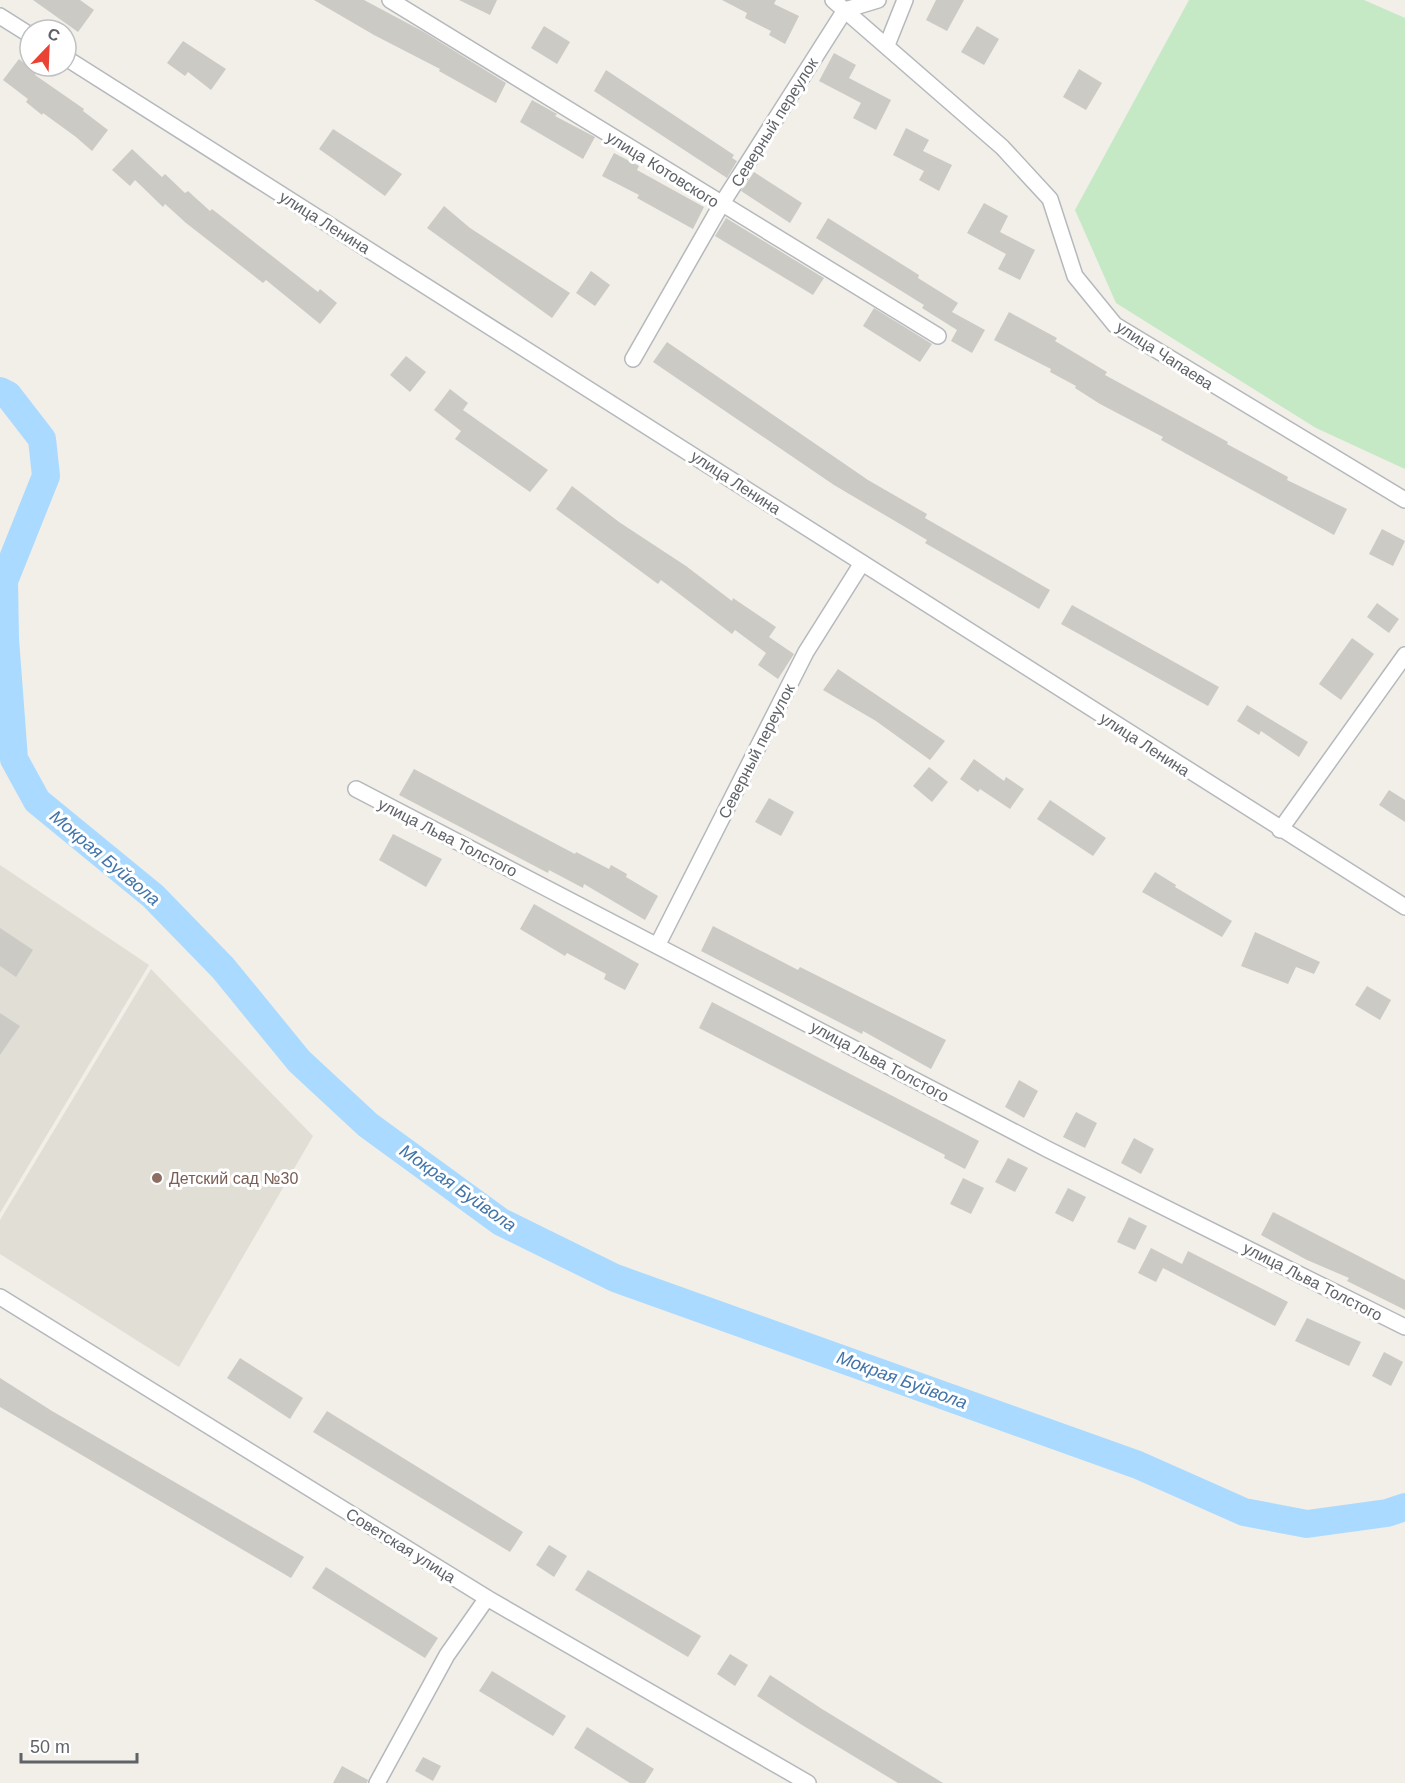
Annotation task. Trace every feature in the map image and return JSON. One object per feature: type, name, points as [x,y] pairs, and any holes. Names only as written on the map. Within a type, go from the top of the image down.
[{"type":"street","name":"улица Котовского","points":[[390,0],[938,336]]},
{"type":"street","name":"улица Чапаева","points":[[832,0],[887,45],[1002,147],[1050,200],[1075,276],[1115,325],[1405,500]]},
{"type":"street","points":[[845,10],[878,0]]},
{"type":"street","points":[[887,45],[905,0]]},
{"type":"street","name":"Северный переулок","points":[[633,359],[721,205],[845,10]]},
{"type":"street","points":[[0,16],[18,27]]},
{"type":"street","name":"улица Ленина","points":[[78,66],[1280,830],[1405,907]]},
{"type":"street","name":"Северный переулок","points":[[658,944],[806,652],[862,563]]},
{"type":"street","points":[[1280,830],[1405,655]]},
{"type":"street","name":"улица Льва Толстого","points":[[356,789],[658,944],[1049,1150],[1405,1327]]},
{"type":"street","name":"Советская улица","points":[[0,1297],[487,1598],[808,1783]]},
{"type":"street","points":[[377,1783],[447,1655],[487,1598]]},
{"type":"shaded area","points":[[0,865],[149,965],[0,1213]]},
{"type":"shaded area","name":"Детский сад №30","points":[[151,969],[313,1136],[179,1367],[0,1254],[0,1220]]},
{"type":"green space","points":[[1189,0],[1364,0],[1405,18],[1405,469],[1316,428],[1116,303],[1075,210]]},
{"type":"building","points":[[33,0],[80,0],[94,10],[78,32],[78,18],[58,18]]},
{"type":"building","points":[[314,0],[364,0],[424,32],[506,83],[496,103],[439,71],[440,69],[374,35]]},
{"type":"building","points":[[459,0],[497,0],[490,15]]},
{"type":"building","points":[[722,0],[776,0],[774,4],[799,16],[785,44],[769,35],[771,31],[745,18],[747,13]]},
{"type":"building","points":[[936,0],[964,0],[947,31],[926,20]]},
{"type":"building","points":[[544,26],[570,42],[557,64],[531,48]]},
{"type":"building","points":[[977,26],[999,39],[984,65],[961,52]]},
{"type":"building","points":[[183,41],[226,69],[211,90],[188,72],[185,76],[167,63]]},
{"type":"building","points":[[834,53],[856,65],[849,78],[891,100],[876,130],[853,118],[861,103],[819,81]]},
{"type":"building","points":[[18,60],[18,78],[39,78],[84,109],[83,111],[108,130],[92,151],[43,113],[42,115],[26,102],[28,99],[3,80]]},
{"type":"building","points":[[1079,69],[1102,83],[1086,110],[1063,97]]},
{"type":"building","points":[[606,70],[734,155],[732,158],[737,161],[727,178],[594,91]]},
{"type":"building","points":[[532,100],[557,114],[555,116],[595,137],[583,159],[520,122]]},
{"type":"building","points":[[906,128],[929,140],[923,151],[952,165],[939,191],[919,180],[924,171],[893,155]]},
{"type":"building","points":[[333,129],[402,174],[385,196],[319,149]]},
{"type":"building","points":[[132,149],[162,177],[165,174],[185,193],[188,191],[210,211],[212,209],[318,292],[320,289],[337,303],[320,324],[266,280],[263,283],[165,204],[163,207],[135,180],[130,186],[112,170]]},
{"type":"building","points":[[614,153],[639,166],[637,170],[704,207],[693,229],[637,198],[639,195],[602,176]]},
{"type":"building","points":[[754,172],[802,203],[790,223],[741,191]]},
{"type":"building","points":[[984,203],[1008,216],[1000,232],[1035,250],[1020,280],[998,269],[1006,254],[967,233]]},
{"type":"building","points":[[444,206],[470,228],[570,293],[552,318],[427,228]]},
{"type":"building","points":[[726,218],[824,278],[813,295],[715,236]]},
{"type":"building","points":[[828,218],[919,275],[918,278],[958,303],[952,312],[985,330],[972,353],[951,341],[957,330],[922,308],[924,305],[816,238]]},
{"type":"building","points":[[591,271],[610,285],[595,306],[576,293]]},
{"type":"building","points":[[874,308],[932,344],[920,362],[863,326]]},
{"type":"building","points":[[1009,312],[1057,338],[1055,341],[1107,372],[1105,375],[1228,442],[1227,444],[1288,477],[1287,480],[1347,509],[1334,535],[1161,440],[1163,437],[1100,404],[1075,388],[1076,386],[1050,372],[1051,369],[994,340]]},
{"type":"building","points":[[667,342],[868,480],[927,514],[925,518],[1050,590],[1039,609],[925,543],[927,540],[834,485],[653,362]]},
{"type":"building","points":[[406,356],[426,372],[410,392],[390,375]]},
{"type":"building","points":[[450,389],[468,403],[463,410],[548,470],[530,492],[455,439],[461,431],[434,410]]},
{"type":"building","points":[[572,486],[619,522],[686,566],[732,601],[733,598],[776,627],[769,637],[794,654],[778,679],[758,665],[766,653],[735,630],[732,634],[661,580],[658,584],[556,509]]},
{"type":"building","points":[[1382,529],[1405,541],[1393,566],[1369,554]]},
{"type":"building","points":[[1377,603],[1399,619],[1389,633],[1367,617]]},
{"type":"building","points":[[1072,605],[1219,687],[1208,706],[1061,624]]},
{"type":"building","points":[[1352,638],[1374,654],[1341,700],[1319,684]]},
{"type":"building","points":[[838,669],[945,741],[930,760],[876,721],[823,690]]},
{"type":"building","points":[[1247,705],[1308,742],[1299,757],[1261,731],[1259,735],[1237,721]]},
{"type":"building","points":[[974,759],[1004,781],[1006,777],[1024,789],[1010,809],[980,789],[978,792],[960,779]]},
{"type":"building","points":[[929,767],[948,782],[932,802],[913,786]]},
{"type":"building","points":[[414,769],[575,854],[576,852],[609,869],[611,865],[627,874],[626,877],[658,896],[645,920],[584,884],[583,888],[549,870],[548,873],[399,795]]},
{"type":"building","points":[[1389,790],[1405,800],[1405,822],[1379,805]]},
{"type":"building","points":[[769,798],[794,812],[781,836],[755,822]]},
{"type":"building","points":[[1050,800],[1106,838],[1093,856],[1037,819]]},
{"type":"building","points":[[393,834],[442,859],[426,887],[379,860]]},
{"type":"building","points":[[1155,872],[1176,885],[1175,887],[1232,921],[1222,937],[1142,892]]},
{"type":"building","points":[[534,904],[639,964],[625,990],[604,979],[606,974],[567,953],[565,956],[520,929]]},
{"type":"building","points":[[713,926],[798,970],[800,967],[946,1040],[931,1069],[863,1031],[862,1034],[701,951]]},
{"type":"building","points":[[0,928],[33,950],[16,977],[0,966]]},
{"type":"building","points":[[1255,932],[1320,962],[1314,974],[1296,967],[1288,984],[1241,966]]},
{"type":"building","points":[[1367,986],[1391,1000],[1380,1020],[1355,1005]]},
{"type":"building","points":[[712,1002],[979,1141],[965,1169],[944,1158],[945,1155],[699,1028]]},
{"type":"building","points":[[0,1013],[20,1026],[0,1055]]},
{"type":"building","points":[[1019,1080],[1038,1091],[1024,1118],[1005,1107]]},
{"type":"building","points":[[1076,1112],[1097,1123],[1085,1148],[1063,1137]]},
{"type":"building","points":[[1134,1138],[1154,1149],[1141,1174],[1121,1163]]},
{"type":"building","points":[[1008,1158],[1028,1168],[1015,1192],[995,1182]]},
{"type":"building","points":[[963,1178],[984,1188],[971,1214],[950,1204]]},
{"type":"building","points":[[1068,1188],[1086,1197],[1073,1222],[1055,1213]]},
{"type":"building","points":[[1273,1212],[1405,1280],[1405,1310],[1347,1281],[1349,1278],[1307,1260],[1261,1235]]},
{"type":"building","points":[[1129,1217],[1147,1226],[1135,1250],[1117,1242]]},
{"type":"building","points":[[1151,1248],[1182,1264],[1188,1251],[1288,1302],[1275,1326],[1163,1268],[1156,1282],[1138,1273]]},
{"type":"building","points":[[1307,1318],[1361,1342],[1349,1366],[1295,1341]]},
{"type":"building","points":[[1384,1352],[1403,1362],[1391,1386],[1372,1376]]},
{"type":"building","points":[[240,1358],[303,1398],[290,1419],[227,1378]]},
{"type":"building","points":[[0,1378],[52,1411],[304,1557],[291,1578],[0,1407]]},
{"type":"building","points":[[327,1411],[523,1532],[510,1552],[313,1432]]},
{"type":"building","points":[[549,1545],[567,1556],[554,1577],[536,1565]]},
{"type":"building","points":[[326,1567],[438,1638],[425,1658],[312,1588]]},
{"type":"building","points":[[588,1570],[701,1636],[688,1657],[575,1590]]},
{"type":"building","points":[[730,1654],[748,1665],[735,1686],[717,1674]]},
{"type":"building","points":[[492,1671],[566,1716],[553,1736],[479,1691]]},
{"type":"building","points":[[770,1675],[943,1783],[898,1783],[802,1725],[757,1696]]},
{"type":"building","points":[[587,1727],[654,1769],[645,1783],[630,1783],[574,1748]]},
{"type":"building","points":[[423,1757],[441,1766],[433,1781],[415,1771]]},
{"type":"building","points":[[342,1766],[368,1780],[367,1783],[333,1783]]},
{"type":"waterway","name":"Мокрая Буйвола","points":[[0,391],[8,395],[42,439],[46,476],[4,581],[5,639],[14,759],[37,801],[153,896],[223,968],[299,1061],[368,1125],[501,1222],[615,1278],[1138,1465],[1244,1512],[1307,1524],[1387,1513],[1405,1507]]},
{"type":"place","name":"Детский сад №30","points":[[157,1178]]}]
